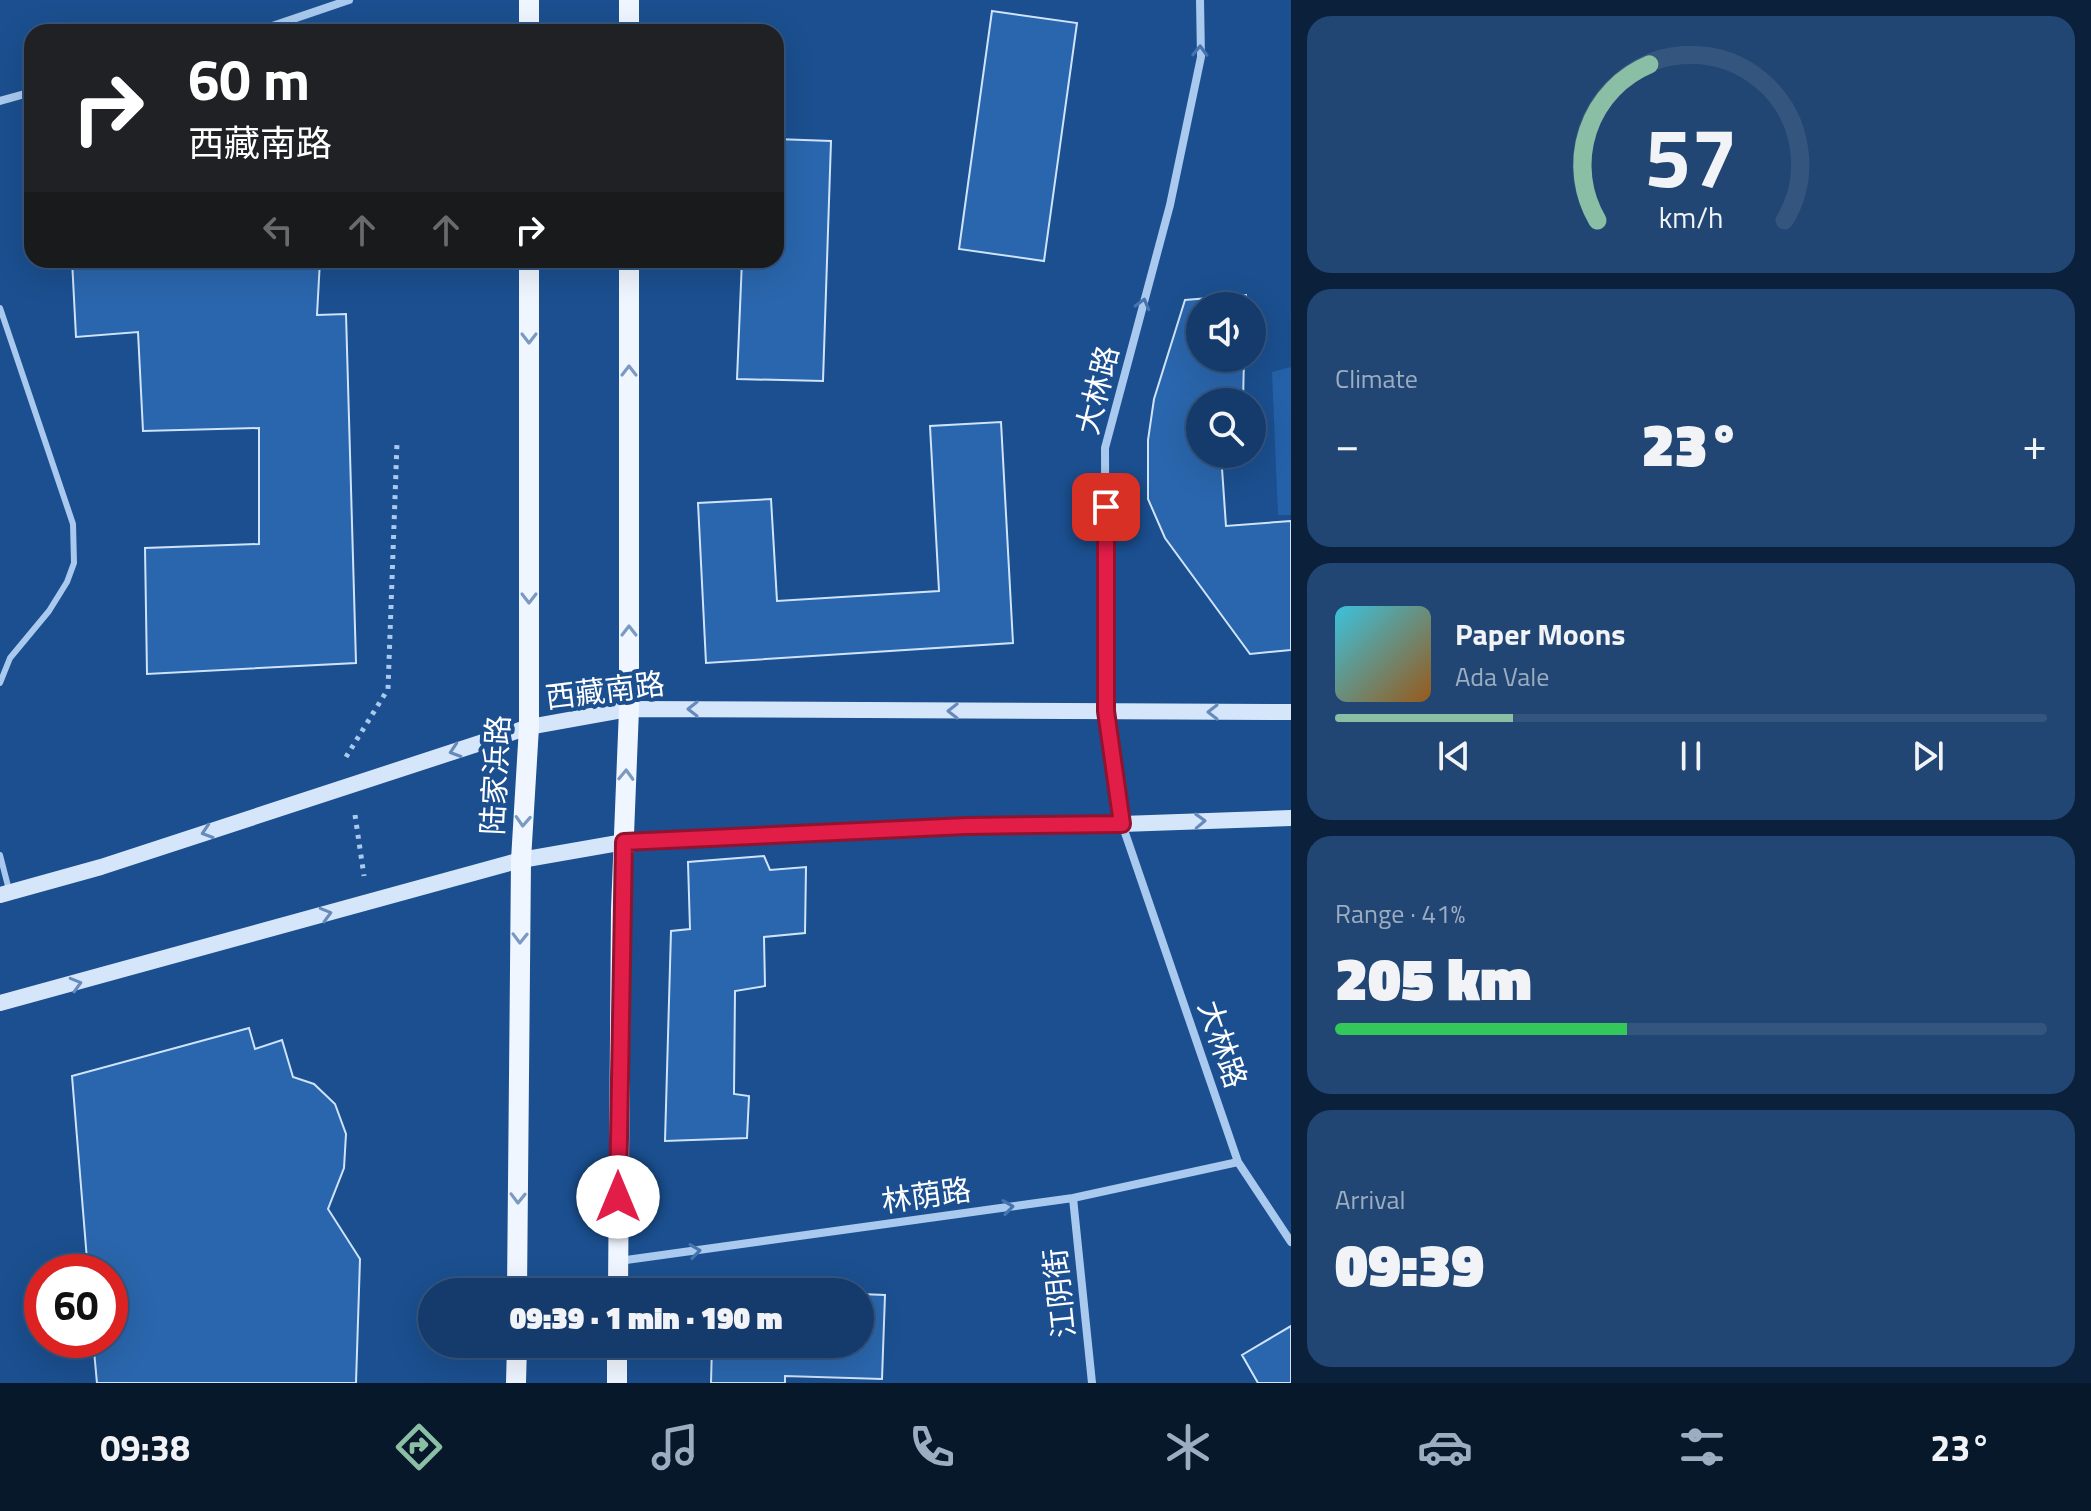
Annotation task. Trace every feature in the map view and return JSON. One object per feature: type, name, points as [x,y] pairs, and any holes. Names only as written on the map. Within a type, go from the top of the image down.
[{"type":"main road","points":[[529,0],[529,24]]},
{"type":"main road","points":[[629,0],[629,24]]},
{"type":"main road","name":"陆家浜路","points":[[517,1278],[521,860],[529,727],[529,268]]},
{"type":"main road","points":[[618,1278],[621,910],[629,709],[629,268]]},
{"type":"main road","name":"西藏南路","points":[[5,894],[101,867],[529,727],[629,709],[1291,712]]},
{"type":"main road","points":[[0,1003],[521,860],[624,842],[966,826],[1291,818]]},
{"type":"main road","points":[[516,1383],[517,1358]]},
{"type":"main road","points":[[617,1358],[617,1383]]},
{"type":"street","points":[[278,24],[349,0]]},
{"type":"street","name":"大林路","points":[[1200,0],[1201,57],[1170,205],[1105,448],[1106,711],[1122,824],[1238,1162],[1291,1242]]},
{"type":"street","points":[[0,101],[24,94]]},
{"type":"street","name":"林荫路","points":[[618,1261],[1073,1198],[1238,1162]]},
{"type":"street","name":"江阴街","points":[[1073,1198],[1092,1383]]},
{"type":"lane","points":[[0,308],[73,524],[74,563],[67,582],[49,611],[10,658],[0,683]]},
{"type":"lane","points":[[0,855],[5,894]]},
{"type":"path","points":[[368,902],[346,754],[388,689],[397,443]]},
{"type":"shaded area","points":[[1291,367],[1291,515],[1278,515],[1272,372]]},
{"type":"building","points":[[992,11],[1077,23],[1044,261],[959,249]]},
{"type":"building","points":[[784,139],[831,141],[823,381],[737,379],[742,268],[784,268]]},
{"type":"building","points":[[72,268],[320,268],[317,315],[346,314],[356,663],[147,674],[145,548],[259,544],[259,428],[143,431],[138,332],[76,337]]},
{"type":"building","points":[[1185,300],[1186,372],[1244,372],[1243,388],[1186,388],[1186,468],[1222,468],[1226,526],[1291,521],[1291,650],[1250,654],[1165,538],[1148,499],[1148,440],[1154,399]]},
{"type":"building","points":[[1001,422],[1013,643],[706,663],[698,503],[771,499],[777,601],[939,591],[930,426]]},
{"type":"building","points":[[764,856],[770,870],[806,867],[805,933],[764,937],[765,986],[735,991],[734,1094],[749,1096],[747,1138],[665,1141],[671,931],[690,929],[688,862]]},
{"type":"building","points":[[249,1028],[255,1049],[282,1040],[293,1077],[314,1084],[335,1104],[346,1134],[344,1168],[328,1209],[360,1259],[356,1383],[97,1383],[95,1358],[128,1358],[128,1254],[87,1254],[72,1076]]},
{"type":"building","points":[[874,1295],[885,1295],[882,1379],[785,1376],[785,1383],[711,1383],[712,1358],[874,1358]]},
{"type":"building","points":[[1291,1326],[1291,1383],[1258,1383],[1242,1355]]},
{"type":"route","points":[[618,1197],[624,842],[966,826],[1122,824],[1106,711],[1106,507]]}]
